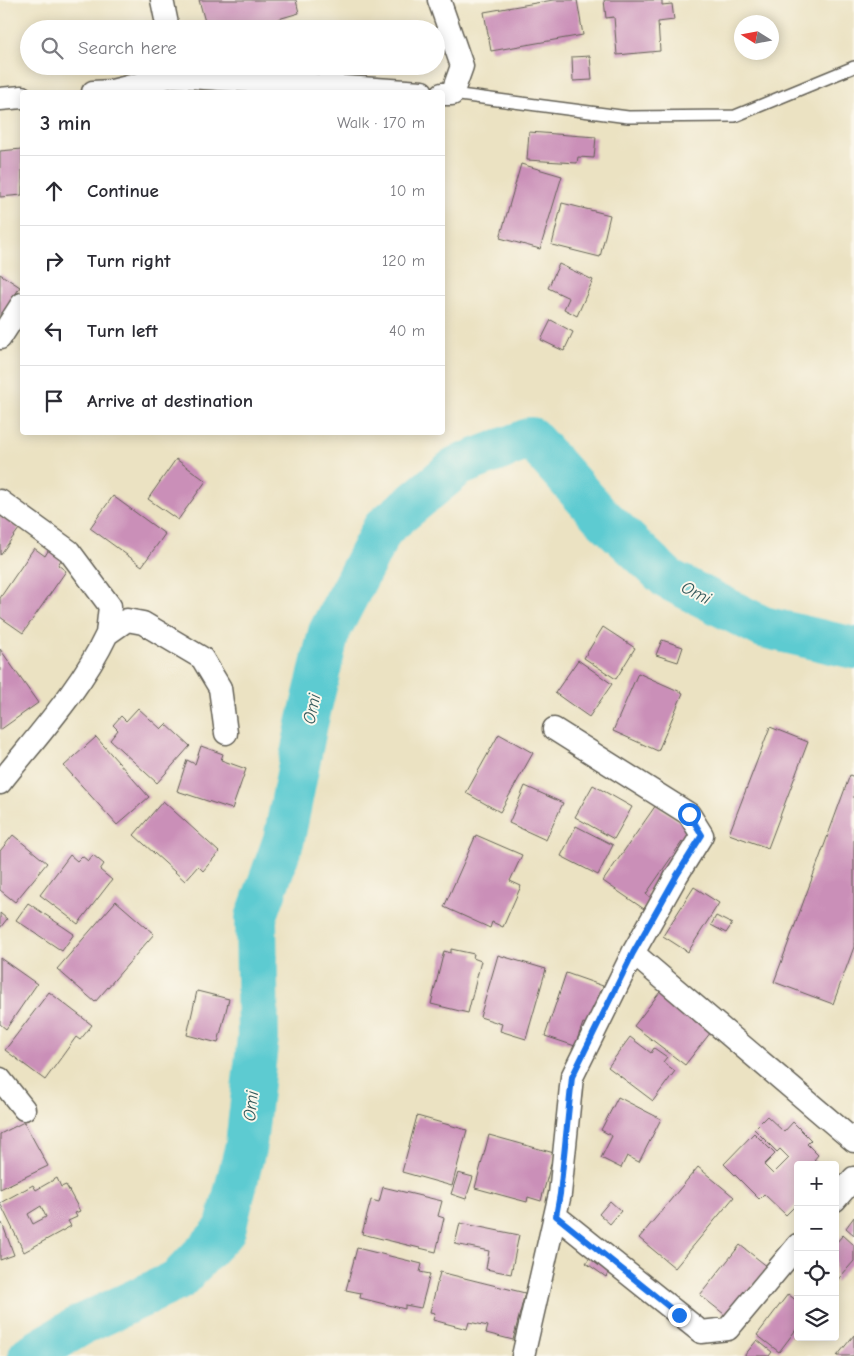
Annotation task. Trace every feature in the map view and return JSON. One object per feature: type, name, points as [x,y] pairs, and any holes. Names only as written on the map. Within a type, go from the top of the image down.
[{"type":"street","points":[[162,0],[166,20]]},
{"type":"street","points":[[438,0],[462,66],[447,94]]},
{"type":"street","points":[[112,90],[159,75]]},
{"type":"street","points":[[220,75],[398,90]]},
{"type":"street","points":[[0,99],[20,97]]},
{"type":"street","points":[[0,338],[20,307]]},
{"type":"street","points":[[0,501],[68,551],[110,606],[107,634],[99,650],[72,692],[0,783]]},
{"type":"street","points":[[107,634],[127,620],[143,623],[202,658],[220,688],[226,732]]},
{"type":"street","points":[[523,1356],[560,1194],[572,1077],[633,953],[702,835],[689,814],[554,730]]},
{"type":"street","points":[[633,953],[854,1142]]},
{"type":"street","points":[[0,1079],[24,1109]]},
{"type":"street","points":[[839,1195],[854,1178]]},
{"type":"street","points":[[556,1216],[702,1332],[728,1329],[794,1250]]},
{"type":"lane","points":[[447,94],[628,117],[735,116],[854,67]]},
{"type":"building","points":[[199,0],[296,0],[299,13],[275,20],[205,20]]},
{"type":"building","points":[[553,0],[577,0],[583,35],[491,51],[484,12]]},
{"type":"building","points":[[604,0],[662,0],[662,5],[672,4],[674,20],[658,22],[660,51],[617,55],[614,17],[606,18]]},
{"type":"building","points":[[590,56],[592,80],[573,81],[572,57]]},
{"type":"building","points":[[529,132],[596,137],[594,158],[578,157],[577,163],[527,160]]},
{"type":"building","points":[[20,149],[20,195],[0,197],[0,151]]},
{"type":"building","points":[[521,164],[562,176],[540,249],[500,238]]},
{"type":"building","points":[[562,203],[610,215],[600,257],[552,245]]},
{"type":"building","points":[[559,264],[593,280],[577,316],[564,309],[569,298],[548,288]]},
{"type":"building","points":[[0,274],[20,287],[0,319]]},
{"type":"building","points":[[551,320],[573,332],[564,351],[541,340]]},
{"type":"building","points":[[176,459],[206,481],[178,520],[148,499]]},
{"type":"building","points":[[113,496],[165,534],[142,566],[90,528]]},
{"type":"building","points":[[0,515],[19,529],[0,555]]},
{"type":"building","points":[[51,546],[64,555],[58,565],[66,571],[23,633],[0,617],[0,598],[34,548],[45,556]]},
{"type":"building","points":[[603,627],[635,648],[616,679],[584,658]]},
{"type":"building","points":[[662,640],[683,647],[678,662],[656,655]]},
{"type":"building","points":[[0,649],[38,703],[0,730]]},
{"type":"building","points":[[578,660],[612,684],[589,717],[555,693]]},
{"type":"building","points":[[638,673],[683,693],[658,751],[613,731]]},
{"type":"building","points":[[138,708],[161,729],[166,724],[190,746],[157,783],[110,740],[118,730],[113,725],[121,716],[126,721]]},
{"type":"building","points":[[770,727],[808,742],[768,848],[729,834]]},
{"type":"building","points":[[499,734],[533,753],[500,812],[466,793]]},
{"type":"building","points":[[96,737],[149,797],[117,825],[64,766]]},
{"type":"building","points":[[201,746],[223,754],[221,760],[246,769],[232,809],[177,791],[187,760],[195,764]]},
{"type":"building","points":[[850,775],[854,777],[854,947],[833,1004],[774,982]]},
{"type":"building","points":[[593,785],[632,807],[614,839],[575,817]]},
{"type":"building","points":[[525,786],[563,803],[546,840],[509,823]]},
{"type":"building","points":[[163,801],[219,852],[203,871],[198,866],[185,881],[134,835]]},
{"type":"building","points":[[656,805],[693,831],[685,843],[682,842],[646,894],[651,898],[644,909],[603,881]]},
{"type":"building","points":[[576,826],[613,845],[598,875],[561,856]]},
{"type":"building","points":[[13,835],[47,863],[15,902],[0,890],[0,851]]},
{"type":"building","points":[[476,835],[522,855],[510,881],[521,886],[503,927],[492,922],[490,928],[444,907]]},
{"type":"building","points":[[70,855],[77,861],[82,856],[88,861],[93,855],[104,864],[100,870],[112,880],[78,924],[40,895]]},
{"type":"building","points":[[694,887],[719,903],[688,952],[663,936]]},
{"type":"building","points":[[116,901],[154,934],[95,1002],[57,969]]},
{"type":"building","points":[[28,903],[74,934],[62,951],[16,920]]},
{"type":"building","points":[[0,913],[7,919],[0,928]]},
{"type":"building","points":[[716,916],[732,924],[726,933],[711,925]]},
{"type":"building","points":[[451,949],[474,954],[473,958],[481,961],[468,1013],[431,1004],[444,951],[451,953]]},
{"type":"building","points":[[498,955],[546,969],[526,1039],[500,1031],[502,1024],[480,1017]]},
{"type":"building","points":[[0,958],[37,984],[6,1029],[0,1024]]},
{"type":"building","points":[[566,973],[603,986],[590,1025],[583,1023],[575,1046],[545,1036]]},
{"type":"building","points":[[663,988],[715,1027],[685,1065],[634,1026]]},
{"type":"building","points":[[197,991],[229,999],[218,1043],[187,1035]]},
{"type":"building","points":[[49,992],[92,1025],[80,1040],[76,1037],[45,1080],[5,1050]]},
{"type":"building","points":[[630,1037],[651,1053],[654,1048],[667,1057],[663,1062],[675,1071],[653,1101],[608,1067]]},
{"type":"building","points":[[618,1097],[661,1119],[639,1162],[627,1156],[621,1168],[601,1158],[612,1136],[601,1130]]},
{"type":"building","points":[[417,1116],[467,1130],[452,1186],[402,1172]]},
{"type":"building","points":[[767,1116],[784,1132],[793,1122],[811,1140],[807,1144],[818,1155],[815,1161],[794,1161],[794,1207],[786,1215],[764,1194],[759,1199],[724,1164],[754,1133],[775,1154],[764,1165],[773,1174],[789,1158],[780,1149],[777,1152],[754,1129]]},
{"type":"building","points":[[24,1122],[48,1166],[0,1189],[0,1134]]},
{"type":"building","points":[[489,1135],[554,1153],[541,1201],[528,1197],[527,1202],[475,1188]]},
{"type":"building","points":[[698,1167],[734,1197],[675,1268],[639,1238]]},
{"type":"building","points":[[458,1173],[473,1177],[466,1199],[451,1194]]},
{"type":"building","points":[[57,1178],[61,1187],[66,1185],[80,1211],[75,1213],[77,1217],[68,1221],[71,1226],[24,1252],[0,1203],[33,1185],[36,1190]],"holes":[[[41,1206],[46,1217],[33,1224],[28,1214]]]},
{"type":"building","points":[[383,1187],[442,1201],[438,1216],[444,1218],[436,1252],[362,1234],[371,1200],[379,1202]]},
{"type":"building","points":[[610,1201],[621,1211],[610,1224],[599,1214]]},
{"type":"building","points":[[854,1217],[854,1235],[846,1228]]},
{"type":"building","points":[[2,1223],[14,1255],[0,1260],[0,1224]]},
{"type":"building","points":[[460,1223],[519,1235],[511,1274],[486,1269],[489,1251],[455,1244]]},
{"type":"building","points":[[843,1235],[854,1245],[854,1261],[839,1278],[839,1251],[839,1240]]},
{"type":"building","points":[[740,1245],[768,1267],[729,1318],[700,1295]]},
{"type":"building","points":[[357,1248],[422,1264],[420,1272],[430,1274],[421,1308],[405,1305],[405,1309],[360,1298],[361,1293],[346,1290]]},
{"type":"building","points":[[594,1251],[614,1266],[606,1277],[586,1263]]},
{"type":"building","points":[[440,1272],[525,1293],[513,1340],[486,1333],[488,1326],[469,1322],[467,1329],[433,1320],[435,1313],[430,1312]]},
{"type":"building","points":[[788,1294],[794,1299],[794,1332],[779,1352],[757,1335]]},
{"type":"building","points":[[854,1335],[854,1356],[837,1356]]},
{"type":"building","points":[[757,1340],[772,1352],[769,1356],[744,1356]]},
{"type":"waterway","name":"Omi","points":[[29,1356],[81,1325],[178,1280],[225,1230],[246,1145],[258,1037],[256,918],[284,839],[307,724],[329,632],[383,528],[458,466],[531,438],[600,515],[668,579],[763,627],[854,648]]},
{"type":"route","points":[[679,1315],[556,1216],[572,1077],[633,953],[702,835],[689,814]]}]
